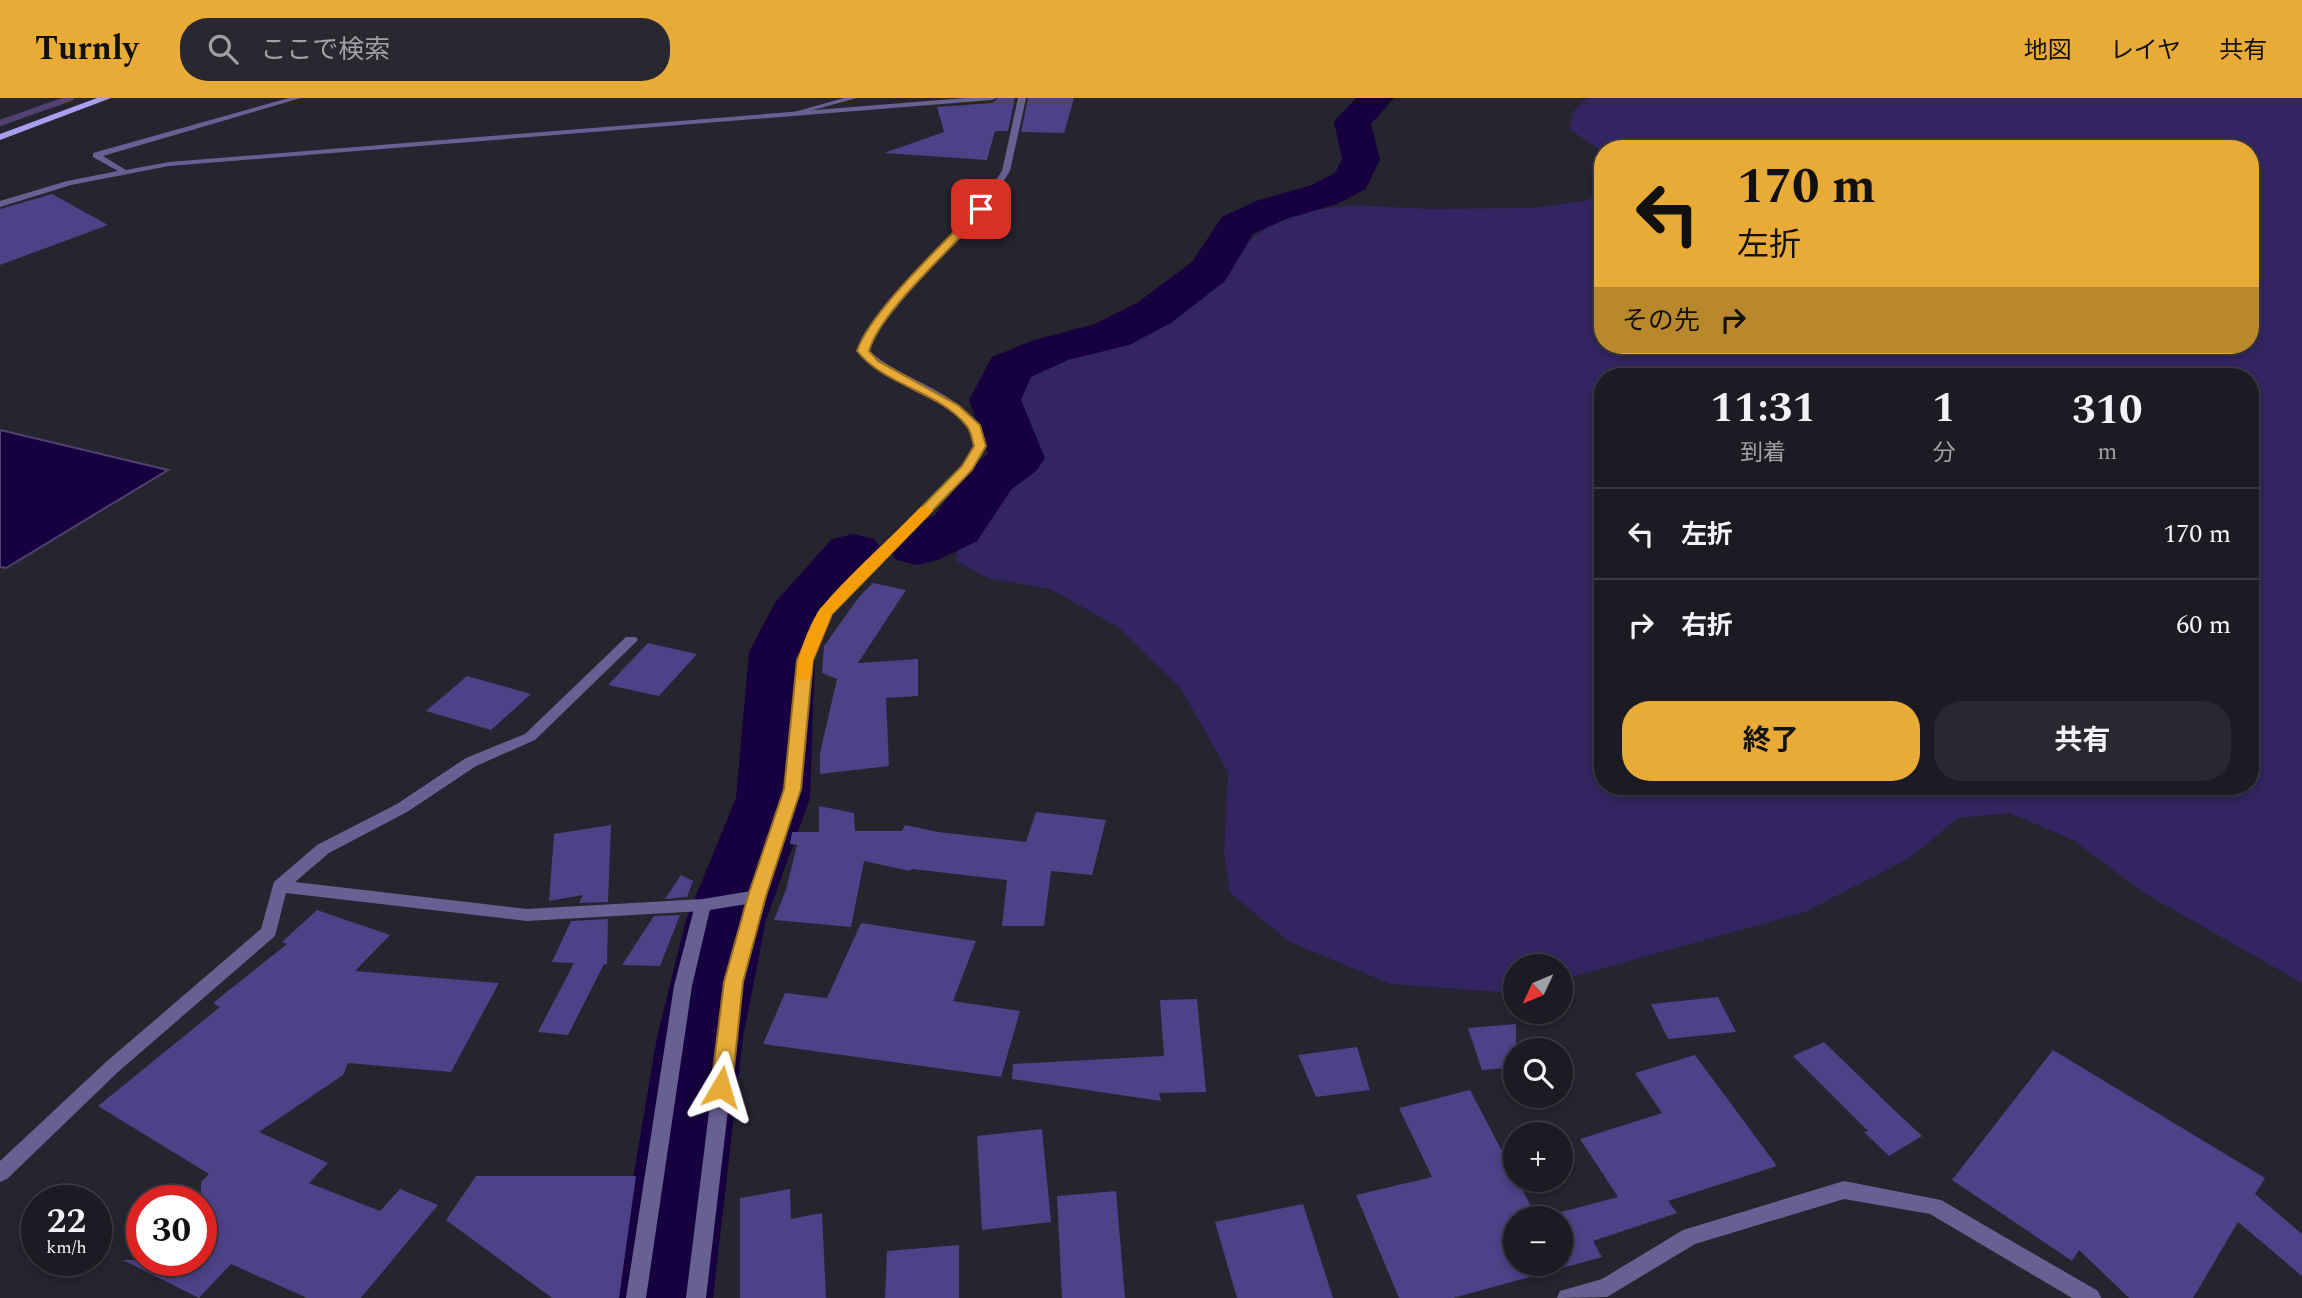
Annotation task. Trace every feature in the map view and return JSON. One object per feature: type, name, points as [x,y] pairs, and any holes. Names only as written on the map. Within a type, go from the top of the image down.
[{"type":"main road","points":[[0,137],[106,98]]},
{"type":"street","points":[[123,171],[96,155],[297,98]]},
{"type":"street","points":[[792,114],[853,98]]},
{"type":"street","points":[[0,205],[70,183],[169,164],[992,98]]},
{"type":"street","points":[[696,1298],[734,982],[755,896],[792,789],[805,660],[825,613],[968,468],[980,446],[974,425],[954,407],[874,364],[863,351],[867,338],[909,286],[981,209],[1006,171],[1022,98]]},
{"type":"street","points":[[0,1173],[112,1067],[269,932],[280,886],[323,849],[402,808],[471,762],[530,737],[631,640]]},
{"type":"street","points":[[280,886],[527,915],[703,905],[755,896]]},
{"type":"street","points":[[636,1298],[683,986],[703,905]]},
{"type":"street","points":[[1567,1298],[1607,1287],[1690,1236],[1844,1190],[1934,1206],[2091,1298]]},
{"type":"shaded area","points":[[1587,98],[2302,98],[2302,983],[2144,893],[2073,840],[2010,813],[1958,818],[1910,858],[1805,912],[1573,977],[1573,954],[1503,954],[1503,992],[1390,984],[1288,941],[1230,893],[1224,852],[1228,772],[1181,689],[1118,627],[1050,589],[988,578],[956,561],[958,539],[992,505],[1007,484],[1033,462],[1017,398],[1022,373],[1061,357],[1137,340],[1206,296],[1235,263],[1249,241],[1270,225],[1312,210],[1354,205],[1429,209],[1531,208],[1585,201],[1594,195],[1594,354],[2259,354],[2259,140],[1594,140],[1594,146],[1569,129],[1573,112]]},
{"type":"shaded area","points":[[0,430],[168,470],[6,568],[0,567]]},
{"type":"building","points":[[998,98],[1015,98],[1008,131],[995,131],[987,160],[884,153],[944,132],[937,107],[992,103]]},
{"type":"building","points":[[1028,98],[1074,98],[1064,133],[1021,132]]},
{"type":"building","points":[[52,194],[108,225],[0,265],[0,209]]},
{"type":"building","points":[[873,583],[906,590],[858,663],[918,659],[918,696],[886,698],[889,766],[820,774],[820,753],[837,679],[822,673],[824,646],[859,597]]},
{"type":"building","points":[[648,643],[697,654],[659,696],[608,685]]},
{"type":"building","points":[[467,676],[531,694],[491,730],[426,711]]},
{"type":"building","points":[[819,806],[854,813],[855,831],[902,831],[905,825],[938,832],[1026,842],[1036,812],[1106,820],[1092,875],[1051,871],[1044,926],[1002,926],[1007,880],[912,869],[910,871],[864,861],[851,927],[774,920],[786,890],[797,845],[790,844],[792,832],[819,832]]},
{"type":"building","points":[[611,825],[608,902],[579,903],[583,895],[549,901],[554,834]]},
{"type":"building","points":[[681,875],[693,881],[687,897],[665,899]]},
{"type":"building","points":[[317,910],[390,935],[355,971],[499,983],[451,1072],[348,1063],[343,1075],[259,1132],[328,1163],[309,1183],[380,1211],[400,1189],[438,1205],[361,1298],[307,1298],[231,1264],[199,1298],[155,1276],[217,1276],[217,1185],[201,1185],[209,1174],[98,1106],[220,1007],[213,1003],[287,944],[282,942]]},
{"type":"building","points":[[680,915],[660,966],[622,965],[654,916]]},
{"type":"building","points":[[608,919],[607,964],[604,964],[568,1035],[538,1032],[574,963],[552,962],[571,921]]},
{"type":"building","points":[[861,923],[976,941],[953,1001],[1020,1011],[1001,1077],[763,1044],[785,993],[827,998]]},
{"type":"building","points":[[1718,997],[1736,1032],[1668,1039],[1651,1004]]},
{"type":"building","points":[[1197,999],[1206,1092],[1159,1093],[1161,1101],[1012,1079],[1013,1064],[1164,1056],[1160,1000]]},
{"type":"building","points":[[1516,1024],[1516,1038],[1503,1038],[1503,1068],[1482,1070],[1468,1028]]},
{"type":"building","points":[[1824,1042],[1922,1136],[1889,1156],[1864,1132],[1868,1131],[1793,1056]]},
{"type":"building","points":[[1357,1047],[1370,1090],[1316,1097],[1298,1055]]},
{"type":"building","points":[[2053,1050],[2265,1178],[2255,1194],[2302,1234],[2302,1276],[2238,1222],[2193,1298],[2129,1298],[2079,1250],[2072,1261],[1952,1180]]},
{"type":"building","points":[[1695,1055],[1777,1166],[1668,1201],[1677,1213],[1593,1241],[1602,1257],[1573,1265],[1573,1209],[1618,1197],[1580,1139],[1662,1113],[1635,1073]]},
{"type":"building","points":[[1470,1090],[1503,1153],[1503,1192],[1523,1192],[1531,1206],[1503,1206],[1503,1276],[1533,1276],[1453,1298],[1399,1298],[1356,1195],[1432,1177],[1399,1108]]},
{"type":"building","points":[[1042,1129],[1051,1222],[982,1230],[977,1136]]},
{"type":"building","points":[[476,1176],[636,1176],[619,1298],[552,1298],[446,1220]]},
{"type":"building","points":[[790,1189],[791,1219],[822,1213],[826,1298],[740,1298],[740,1198]]},
{"type":"building","points":[[1116,1191],[1125,1298],[1062,1298],[1057,1196]]},
{"type":"building","points":[[1303,1204],[1333,1298],[1237,1298],[1215,1222]]},
{"type":"building","points":[[959,1245],[959,1298],[885,1298],[887,1251]]},
{"type":"waterway","points":[[0,123],[71,98]]},
{"type":"waterway","points":[[917,547],[956,528],[990,479],[1017,458],[995,400],[1010,368],[1051,350],[1112,335],[1154,313],[1209,271],[1237,226],[1271,210],[1323,195],[1352,180],[1361,159],[1352,122],[1376,98]]},
{"type":"waterway","points":[[663,1298],[700,1037],[726,920],[773,798],[782,652],[799,615],[853,552]]},
{"type":"slow traffic","points":[[803,677],[805,660],[825,613],[926,510]]},
{"type":"route","points":[[721,1087],[734,982],[757,896],[792,789],[805,660],[825,613],[968,468],[980,446],[974,425],[954,407],[874,364],[863,351],[867,338],[909,286],[981,209]]}]
